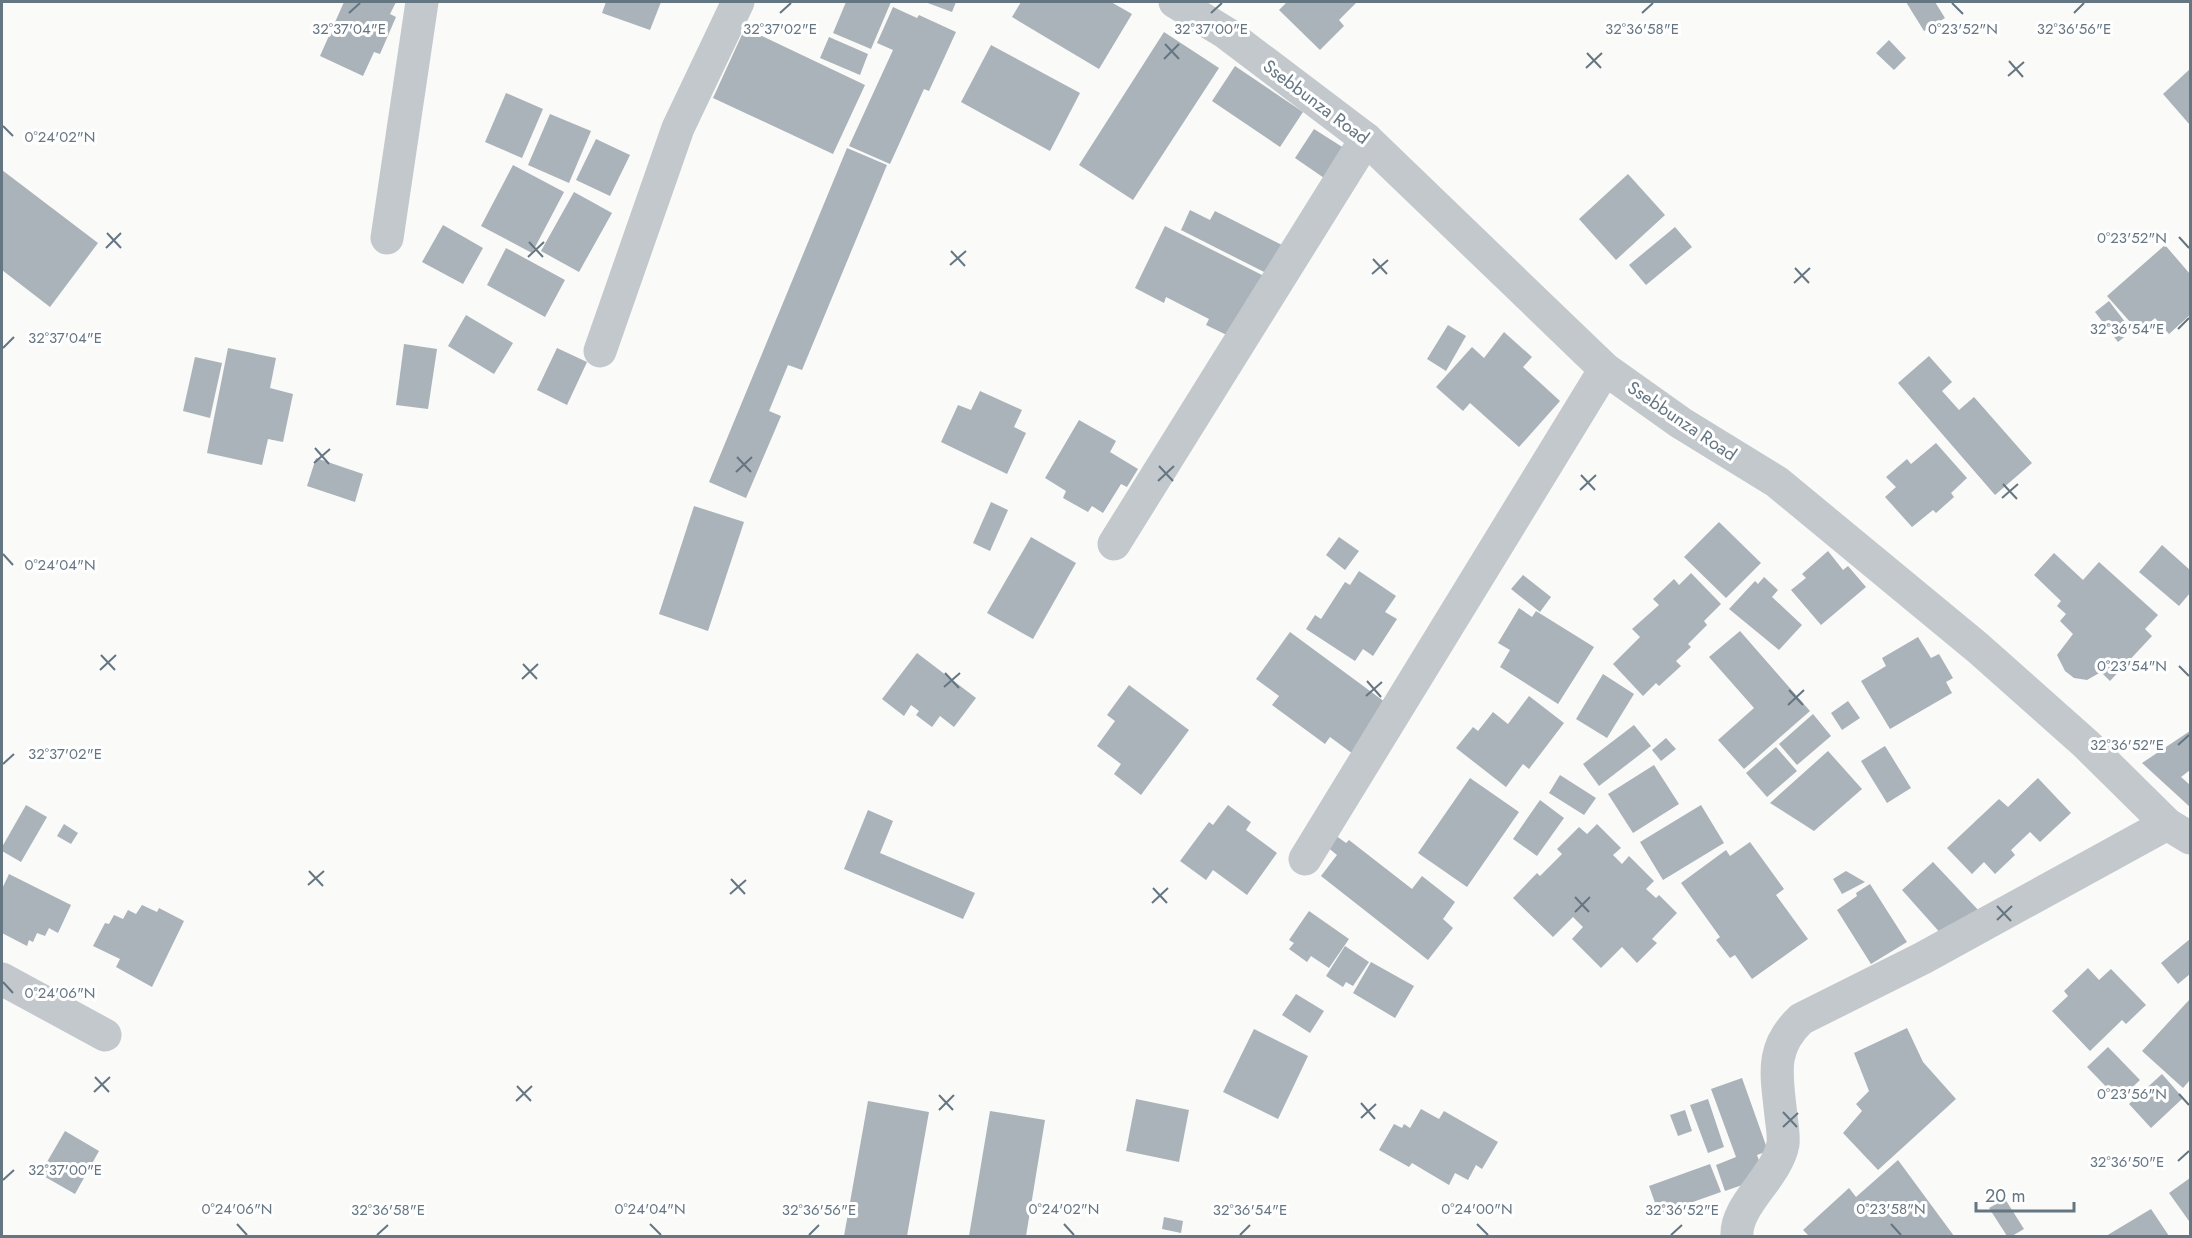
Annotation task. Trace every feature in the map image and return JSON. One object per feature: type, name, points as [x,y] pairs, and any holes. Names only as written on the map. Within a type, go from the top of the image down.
[{"type":"street","points":[[387,238],[422,2]]},
{"type":"street","points":[[600,351],[678,128],[738,2]]},
{"type":"street","name":"Ssebbunza Road","points":[[1175,2],[1226,33],[1366,139],[1605,369],[1681,423],[1777,482],[1978,648],[2179,831]]},
{"type":"street","points":[[1114,544],[1366,139]]},
{"type":"street","points":[[1305,859],[1605,369]]},
{"type":"street","points":[[1737,1236],[1740,1218],[1776,1166],[1783,1142],[1777,1075],[1778,1049],[1786,1034],[1801,1019],[2179,831]]},
{"type":"street","points":[[2,979],[105,1035]]},
{"type":"building","points":[[344,2],[396,2],[390,14],[396,17],[380,54],[374,52],[363,76],[320,56]]},
{"type":"building","points":[[606,2],[661,2],[650,30],[602,13]]},
{"type":"building","points":[[846,2],[891,2],[871,49],[833,33]]},
{"type":"building","points":[[925,2],[956,2],[952,12]]},
{"type":"building","points":[[1021,2],[1111,2],[1132,14],[1099,69],[1012,17]]},
{"type":"building","points":[[1287,2],[1357,2],[1339,20],[1344,26],[1320,50],[1279,10]]},
{"type":"building","points":[[1906,2],[1935,2],[1945,18],[1924,31]]},
{"type":"building","points":[[893,7],[917,18],[919,15],[956,32],[929,91],[924,89],[890,164],[849,146],[893,50],[877,43]]},
{"type":"building","points":[[745,28],[865,85],[833,154],[713,98]]},
{"type":"building","points":[[1164,32],[1219,68],[1133,200],[1079,165]]},
{"type":"building","points":[[829,37],[868,54],[860,75],[820,58]]},
{"type":"building","points":[[1889,40],[1906,58],[1894,70],[1876,53]]},
{"type":"building","points":[[991,45],[1080,93],[1050,151],[961,102]]},
{"type":"building","points":[[1235,66],[1303,112],[1280,147],[1212,101]]},
{"type":"building","points":[[2190,69],[2190,125],[2163,94]]},
{"type":"building","points":[[506,93],[543,109],[522,158],[485,142]]},
{"type":"building","points":[[550,114],[591,131],[569,183],[528,165]]},
{"type":"building","points":[[1314,129],[1347,150],[1327,180],[1295,158]]},
{"type":"building","points":[[596,139],[630,155],[610,196],[576,180]]},
{"type":"building","points":[[847,148],[887,165],[802,370],[788,365],[769,411],[781,416],[746,498],[709,482]]},
{"type":"building","points":[[513,165],[564,192],[532,253],[481,226]]},
{"type":"building","points":[[2,170],[98,243],[50,307],[2,270]]},
{"type":"building","points":[[1628,174],[1665,215],[1616,260],[1579,219]]},
{"type":"building","points":[[574,192],[612,213],[579,272],[541,251]]},
{"type":"building","points":[[1190,210],[1210,220],[1215,211],[1288,248],[1274,277],[1181,230]]},
{"type":"building","points":[[443,225],[483,248],[463,284],[422,262]]},
{"type":"building","points":[[1165,226],[1264,276],[1233,338],[1206,325],[1209,319],[1166,297],[1164,303],[1135,288]]},
{"type":"building","points":[[1675,227],[1692,247],[1646,285],[1629,265]]},
{"type":"building","points":[[2165,245],[2190,274],[2190,315],[2169,334],[2155,318],[2139,332],[2107,296]]},
{"type":"building","points":[[506,248],[565,280],[545,317],[487,285]]},
{"type":"building","points":[[2109,301],[2132,331],[2118,342],[2095,312]]},
{"type":"building","points":[[466,315],[513,343],[494,374],[448,346]]},
{"type":"building","points":[[1448,325],[1466,336],[1446,371],[1427,359]]},
{"type":"building","points":[[1504,332],[1532,357],[1523,367],[1560,401],[1519,447],[1470,403],[1463,411],[1436,387],[1472,347],[1484,358]]},
{"type":"building","points":[[404,344],[437,349],[428,409],[396,405]]},
{"type":"building","points":[[228,348],[276,358],[270,388],[293,394],[283,442],[268,439],[262,465],[207,453]]},
{"type":"building","points":[[557,348],[587,362],[567,405],[537,390]]},
{"type":"building","points":[[1929,356],[1952,382],[1942,391],[1959,410],[1974,397],[2032,463],[1995,495],[1898,383]]},
{"type":"building","points":[[195,357],[222,363],[210,418],[183,411]]},
{"type":"building","points":[[980,391],[1022,410],[1014,427],[1026,433],[1007,474],[941,442],[958,405],[971,410]]},
{"type":"building","points":[[1079,420],[1116,441],[1110,452],[1138,469],[1127,487],[1121,484],[1103,513],[1092,506],[1088,512],[1063,498],[1066,491],[1045,478]]},
{"type":"building","points":[[1936,443],[1967,478],[1951,493],[1954,497],[1936,513],[1933,510],[1912,527],[1885,497],[1896,487],[1886,477],[1907,459],[1911,464]]},
{"type":"building","points":[[316,458],[363,474],[355,502],[307,486]]},
{"type":"building","points":[[991,502],[1008,510],[990,551],[973,543]]},
{"type":"building","points":[[694,506],[744,522],[708,631],[659,614]]},
{"type":"building","points":[[1719,522],[1761,563],[1726,598],[1684,557]]},
{"type":"building","points":[[1031,537],[1076,563],[1033,639],[987,613]]},
{"type":"building","points":[[1339,537],[1359,551],[1345,570],[1326,555]]},
{"type":"building","points":[[2162,545],[2190,570],[2190,593],[2179,606],[2139,572]]},
{"type":"building","points":[[1828,551],[1843,570],[1848,566],[1866,587],[1821,625],[1791,590],[1806,578],[1802,574]]},
{"type":"building","points":[[2054,553],[2083,580],[2099,562],[2158,615],[2145,629],[2152,636],[2110,681],[2101,672],[2087,680],[2074,678],[2065,671],[2057,655],[2073,634],[2060,621],[2066,614],[2057,606],[2061,601],[2034,575]]},
{"type":"building","points":[[1359,571],[1396,596],[1385,612],[1397,619],[1373,656],[1363,649],[1355,661],[1306,629],[1315,615],[1321,619],[1345,582],[1350,585]]},
{"type":"building","points":[[1691,573],[1721,604],[1704,621],[1707,625],[1688,644],[1691,647],[1676,661],[1681,666],[1659,686],[1656,683],[1643,696],[1613,664],[1640,637],[1632,629],[1659,605],[1653,599],[1674,579],[1679,585]]},
{"type":"building","points":[[1523,575],[1551,597],[1540,612],[1511,589]]},
{"type":"building","points":[[1764,577],[1778,590],[1772,597],[1802,625],[1779,650],[1729,609],[1755,581],[1758,584]]},
{"type":"building","points":[[1519,608],[1532,617],[1536,611],[1594,647],[1558,704],[1500,667],[1510,650],[1498,643]]},
{"type":"building","points":[[1740,631],[1810,711],[1744,769],[1718,740],[1754,708],[1709,657]]},
{"type":"building","points":[[1290,632],[1389,705],[1353,754],[1330,737],[1325,744],[1272,705],[1279,696],[1256,679]]},
{"type":"building","points":[[1918,637],[1931,658],[1939,654],[1953,678],[1946,682],[1952,693],[1890,729],[1861,681],[1886,666],[1882,658]]},
{"type":"building","points":[[917,653],[976,698],[954,727],[940,716],[932,727],[916,715],[919,711],[911,705],[904,716],[882,699]]},
{"type":"building","points":[[1603,674],[1634,694],[1607,738],[1576,719]]},
{"type":"building","points":[[1129,685],[1189,730],[1141,795],[1114,774],[1121,764],[1097,746],[1115,721],[1107,715]]},
{"type":"building","points":[[1529,696],[1564,723],[1529,769],[1523,764],[1506,787],[1456,748],[1473,727],[1478,731],[1493,712],[1508,724]]},
{"type":"building","points":[[1848,701],[1860,718],[1842,730],[1831,713]]},
{"type":"building","points":[[1813,714],[1831,736],[1797,765],[1779,744]]},
{"type":"building","points":[[1634,725],[1651,746],[1599,786],[1583,764]]},
{"type":"building","points":[[2190,731],[2190,770],[2181,777],[2190,785],[2190,807],[2142,763]]},
{"type":"building","points":[[1666,738],[1676,749],[1661,761],[1652,750]]},
{"type":"building","points":[[1885,746],[1911,788],[1887,803],[1861,761]]},
{"type":"building","points":[[1776,747],[1797,771],[1767,797],[1746,773]]},
{"type":"building","points":[[1828,751],[1862,789],[1814,831],[1770,803]]},
{"type":"building","points":[[1654,765],[1679,804],[1633,833],[1608,794]]},
{"type":"building","points":[[1560,775],[1596,798],[1584,815],[1549,793]]},
{"type":"building","points":[[1470,778],[1519,812],[1467,887],[1418,853]]},
{"type":"building","points":[[2038,778],[2071,813],[2040,842],[2030,832],[2011,850],[2015,855],[1995,874],[1984,862],[1972,874],[1947,848],[1999,799],[2008,807]]},
{"type":"building","points":[[1540,800],[1564,818],[1537,856],[1513,839]]},
{"type":"building","points":[[26,805],[47,817],[21,862],[2,851],[2,847]]},
{"type":"building","points":[[1228,805],[1251,822],[1246,830],[1277,853],[1247,895],[1213,870],[1206,880],[1180,861],[1209,822],[1213,825]]},
{"type":"building","points":[[1701,805],[1724,843],[1663,880],[1640,842]]},
{"type":"building","points":[[868,810],[893,821],[880,853],[975,893],[963,919],[844,869]]},
{"type":"building","points":[[64,824],[78,833],[71,844],[57,836]]},
{"type":"building","points":[[1597,824],[1621,848],[1613,855],[1622,864],[1629,856],[1654,881],[1646,889],[1656,898],[1659,895],[1677,913],[1652,939],[1657,943],[1637,963],[1622,947],[1601,968],[1572,939],[1583,927],[1573,917],[1553,937],[1513,898],[1537,873],[1540,876],[1562,854],[1557,849],[1579,827],[1587,834]]},
{"type":"building","points":[[1335,835],[1346,843],[1349,840],[1412,889],[1422,876],[1455,902],[1443,919],[1453,928],[1428,960],[1321,876],[1337,855],[1326,846]]},
{"type":"building","points":[[1750,842],[1784,889],[1776,895],[1808,939],[1752,979],[1735,955],[1730,958],[1716,940],[1720,937],[1681,883],[1726,850],[1730,856]]},
{"type":"building","points":[[1933,862],[1980,912],[1943,936],[1902,890]]},
{"type":"building","points":[[1846,871],[1865,882],[1842,894],[1833,879]]},
{"type":"building","points":[[9,874],[71,905],[58,933],[49,928],[45,936],[37,933],[33,942],[29,940],[27,946],[2,933],[2,889]]},
{"type":"building","points":[[1870,884],[1907,942],[1871,964],[1837,910]]},
{"type":"building","points":[[142,905],[157,912],[159,908],[184,921],[152,987],[116,967],[120,959],[93,946],[105,923],[109,924],[114,915],[123,919],[128,910],[136,914]]},
{"type":"building","points":[[1309,911],[1349,939],[1329,968],[1311,956],[1307,962],[1289,949],[1294,943],[1289,940]]},
{"type":"building","points":[[2190,939],[2190,974],[2178,984],[2161,963]]},
{"type":"building","points":[[1345,946],[1369,962],[1353,986],[1346,982],[1343,987],[1326,976]]},
{"type":"building","points":[[1371,962],[1414,986],[1395,1018],[1353,993]]},
{"type":"building","points":[[2088,968],[2099,980],[2111,969],[2146,1005],[2126,1024],[2122,1020],[2090,1051],[2052,1011],[2068,996],[2064,991]]},
{"type":"building","points":[[1296,994],[1324,1011],[1310,1033],[1282,1015]]},
{"type":"building","points":[[2190,999],[2190,1080],[2183,1088],[2142,1051]]},
{"type":"building","points":[[1907,1028],[1923,1062],[1956,1099],[1878,1170],[1843,1133],[1862,1111],[1856,1104],[1869,1091],[1854,1053]]},
{"type":"building","points":[[1254,1029],[1308,1056],[1278,1119],[1223,1092]]},
{"type":"building","points":[[2108,1047],[2140,1080],[2119,1100],[2087,1067]]},
{"type":"building","points":[[2162,1074],[2183,1098],[2151,1128],[2129,1104]]},
{"type":"building","points":[[1742,1078],[1768,1151],[1757,1155],[1765,1177],[1725,1191],[1716,1165],[1736,1157],[1711,1089]]},
{"type":"building","points":[[1136,1099],[1189,1110],[1179,1162],[1126,1151]]},
{"type":"building","points":[[1708,1099],[1724,1147],[1708,1153],[1690,1105]]},
{"type":"building","points":[[868,1101],[929,1112],[907,1236],[844,1236]]},
{"type":"building","points":[[1421,1109],[1439,1119],[1444,1111],[1498,1142],[1482,1169],[1476,1165],[1468,1180],[1455,1173],[1449,1185],[1412,1163],[1409,1167],[1379,1150],[1394,1124],[1402,1128],[1404,1124],[1410,1128]]},
{"type":"building","points":[[1685,1110],[1692,1131],[1678,1136],[1670,1115]]},
{"type":"building","points":[[990,1111],[1045,1120],[1026,1236],[969,1236]]},
{"type":"building","points":[[65,1131],[99,1151],[75,1194],[40,1174]]},
{"type":"building","points":[[1898,1160],[1954,1236],[1809,1236],[1803,1230],[1849,1188],[1856,1197]]},
{"type":"building","points":[[1710,1164],[1721,1192],[1659,1214],[1649,1186]]},
{"type":"building","points":[[2190,1178],[2190,1220],[2189,1221],[2169,1193]]},
{"type":"building","points":[[2005,1199],[2024,1229],[2012,1236],[2007,1236],[1989,1208]]},
{"type":"building","points":[[2151,1209],[2169,1236],[2106,1236]]},
{"type":"building","points":[[1164,1217],[1183,1221],[1181,1233],[1162,1229]]}]
